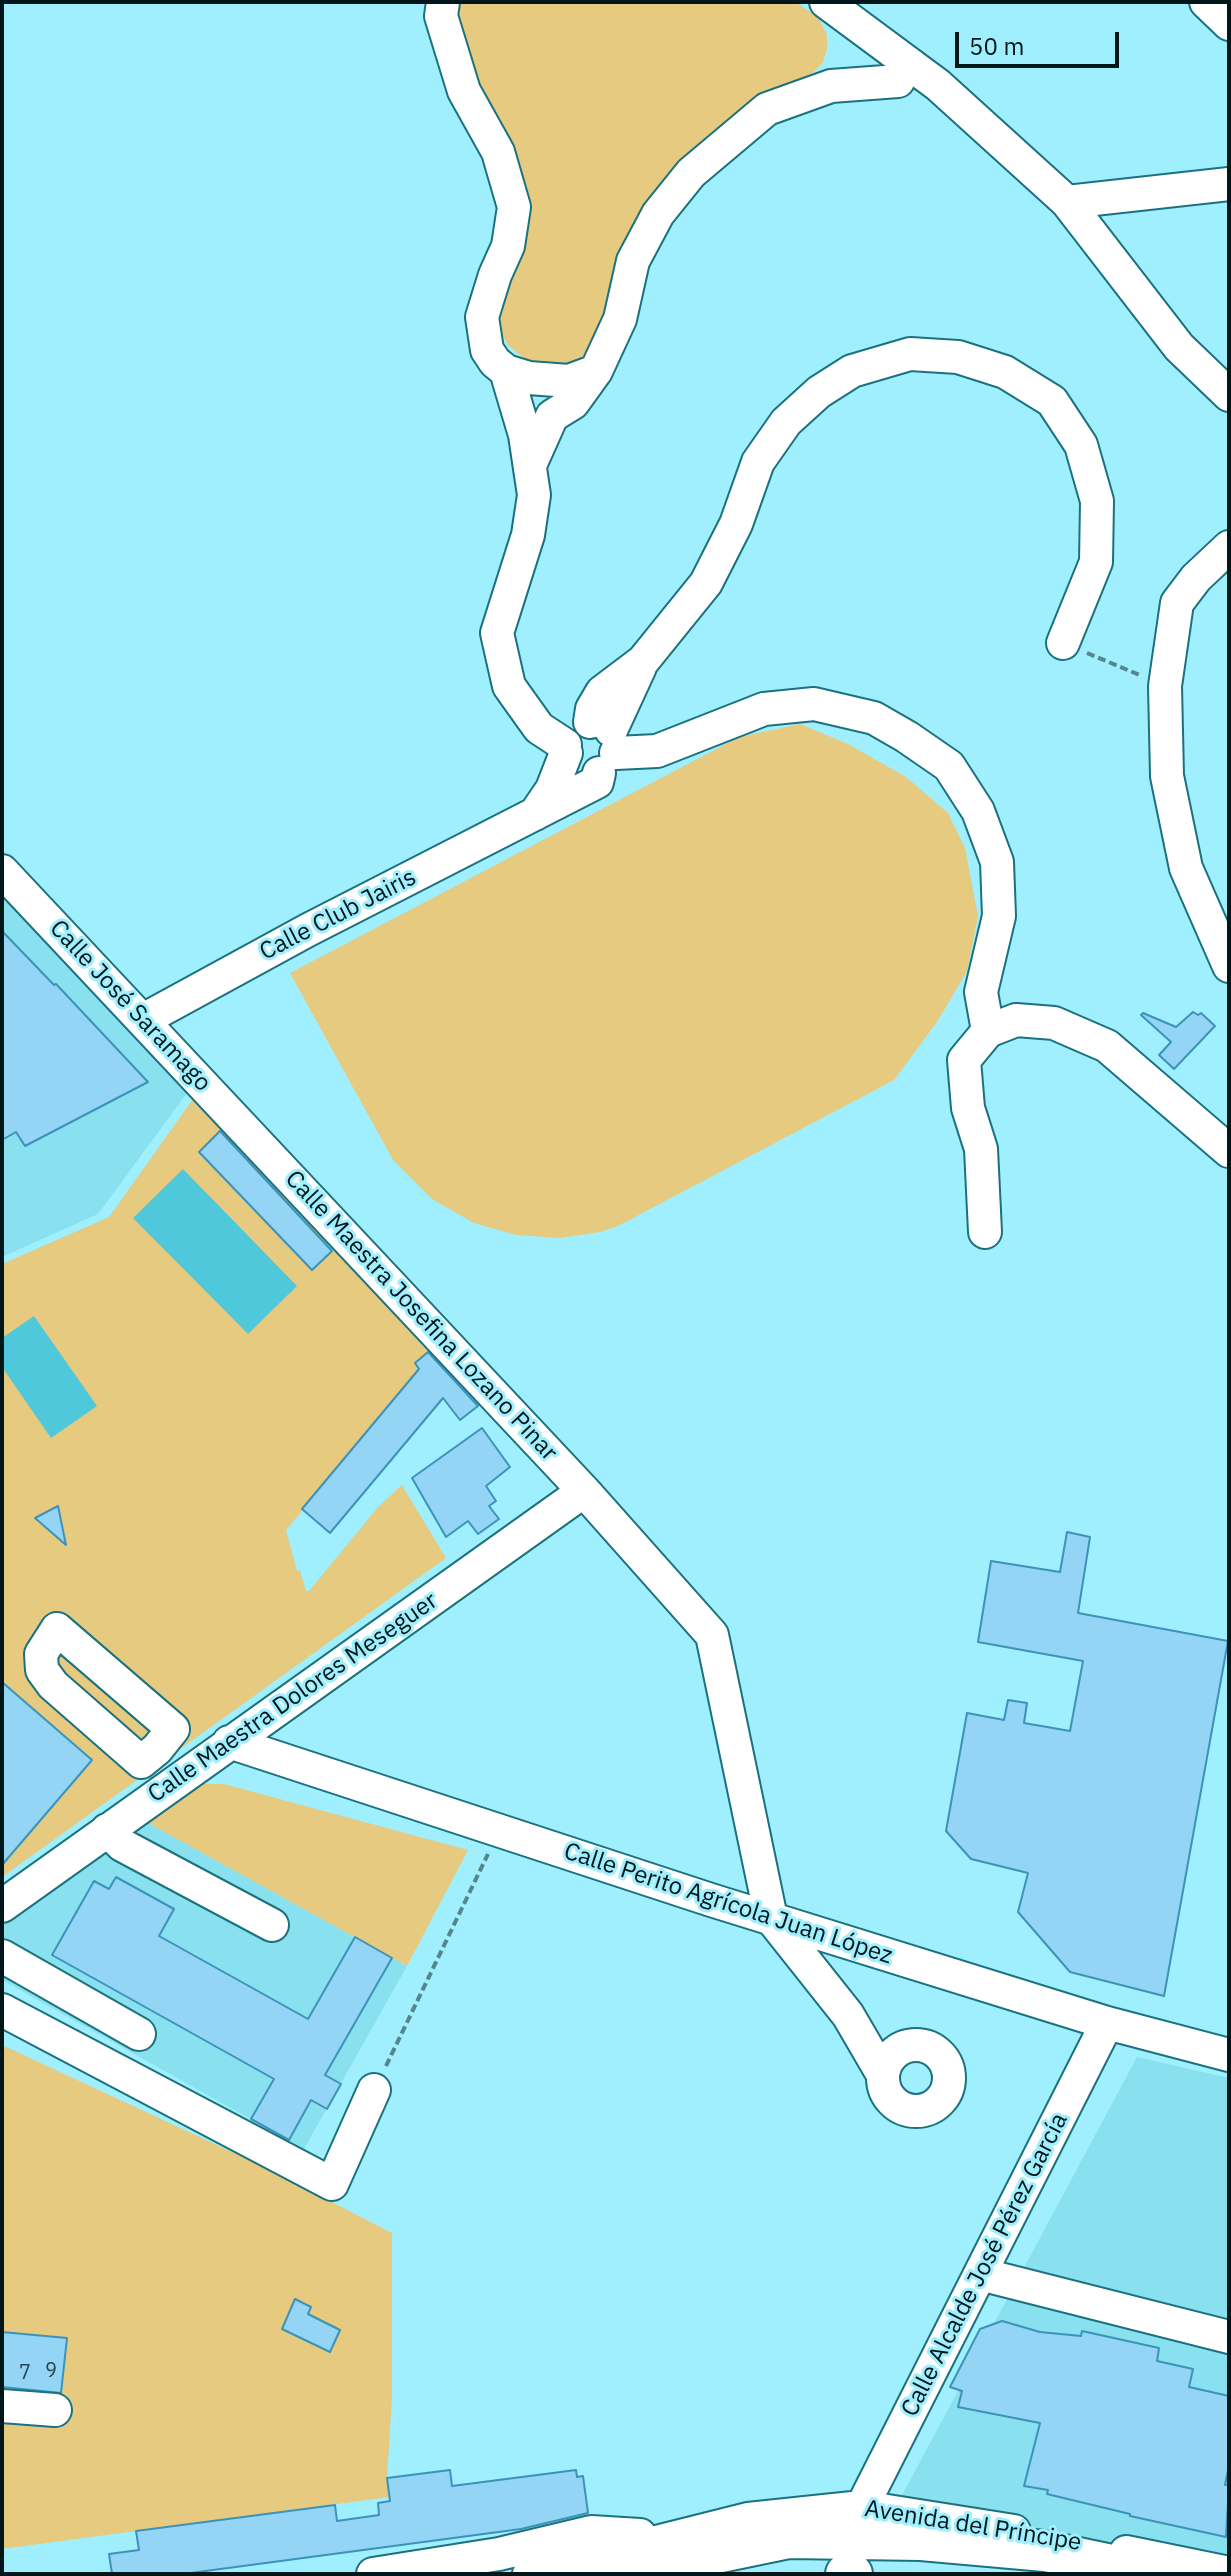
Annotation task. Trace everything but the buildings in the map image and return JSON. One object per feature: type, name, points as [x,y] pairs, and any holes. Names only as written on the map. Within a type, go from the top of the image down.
[{"type":"main road","name":"Avenida del Príncipe","points":[[614,2574],[789,2538],[921,2540],[1045,2551],[1155,2574]]},
{"type":"street","points":[[443,2],[441,16],[464,91],[498,152],[514,207],[508,246],[482,317],[487,350],[506,371],[529,378],[569,381],[596,371]]},
{"type":"street","points":[[826,2],[938,85],[1067,202],[1179,347],[1229,395]]},
{"type":"street","points":[[1206,2],[1229,24]]},
{"type":"street","points":[[531,463],[552,416],[573,403],[596,371],[620,319],[633,261],[658,214],[691,173],[767,109],[831,86],[898,81]]},
{"type":"street","points":[[1067,202],[1229,184]]},
{"type":"street","points":[[590,743],[643,661],[706,583],[736,524],[758,462],[786,422],[819,392],[852,371],[910,354],[958,357],[1005,372],[1052,401],[1081,445],[1097,501],[1096,562],[1063,643]]},
{"type":"street","points":[[506,371],[531,463],[534,495],[528,535],[497,633],[509,686],[539,728],[590,743],[657,751],[764,709],[814,704],[874,718],[907,737],[949,766],[978,811],[997,862],[999,916],[981,992],[1002,1025]]},
{"type":"street","points":[[1229,547],[1196,578],[1177,603],[1165,686],[1167,776],[1186,868],[1229,966]]},
{"type":"street","name":"Calle Club Jairis","points":[[143,1020],[308,930],[534,815],[590,743]]},
{"type":"street","name":"Calle José Saramago","points":[[2,871],[258,1142]]},
{"type":"street","points":[[985,1232],[981,1149],[968,1108],[964,1060],[1002,1025],[1054,1023],[1107,1046],[1229,1151]]},
{"type":"street","name":"Calle Maestra Josefina Lozano Pinar","points":[[258,1142],[584,1491],[712,1635],[771,1918]]},
{"type":"street","name":"Calle Maestra Dolores Meseguer","points":[[2,1906],[584,1491]]},
{"type":"street","name":"Calle Perito Agrícola Juan López","points":[[229,1742],[771,1918],[1107,2023],[1229,2055]]},
{"type":"street","points":[[157,1749],[184,1775]]},
{"type":"street","points":[[107,1830],[122,1845],[272,1925]]},
{"type":"street","points":[[771,1918],[848,2015],[883,2075]]},
{"type":"street","points":[[2,1956],[139,2034]]},
{"type":"street","points":[[2,2010],[332,2184],[374,2090]]},
{"type":"street","name":"Calle Alcalde José Pérez García","points":[[862,2507],[1107,2023]]},
{"type":"street","points":[[980,2274],[1229,2337]]},
{"type":"street","points":[[2,2406],[55,2410]]},
{"type":"street","name":"Avenida del Príncipe","points":[[529,2574],[748,2519],[862,2507],[1068,2539],[1229,2573]]},
{"type":"street","points":[[373,2574],[499,2554],[591,2532],[676,2537]]},
{"type":"path","points":[[1063,643],[1165,686]]},
{"type":"path","points":[[374,2090],[499,1831]]},
{"type":"shaded area","points":[[460,2],[795,2],[818,17],[827,35],[823,62],[814,72],[735,114],[694,147],[660,187],[596,343],[581,358],[564,366],[528,362],[507,344],[500,328],[498,319],[525,191],[509,138],[474,72],[459,17]]},
{"type":"shaded area","points":[[800,724],[848,744],[906,777],[948,813],[965,848],[978,916],[967,971],[937,1022],[894,1080],[618,1226],[600,1232],[560,1238],[516,1235],[474,1223],[432,1199],[393,1160],[290,973],[739,737]]},
{"type":"shaded area","points":[[2,884],[193,1085],[98,1214],[2,1257]]},
{"type":"shaded area","points":[[200,1089],[439,1342],[415,1363],[420,1370],[286,1530],[306,1591],[378,1507],[402,1485],[446,1558],[2,1877],[2,1264],[109,1217]]},
{"type":"shaded area","points":[[183,1169],[297,1286],[248,1334],[133,1218]]},
{"type":"shaded area","points":[[34,1316],[97,1406],[51,1438],[2,1367],[2,1338]]},
{"type":"shaded area","points":[[203,1784],[224,1784],[468,1850],[407,1966],[141,1819],[189,1789]]},
{"type":"shaded area","points":[[141,1819],[407,1966],[304,2149],[2,1980],[2,1921]]},
{"type":"shaded area","points":[[2,2045],[260,2165],[392,2233],[389,2497],[2,2549],[2,2413],[59,2421],[67,2339],[2,2333]]},
{"type":"shaded area","points":[[1137,2057],[1229,2078],[1229,2574],[893,2512]]}]
